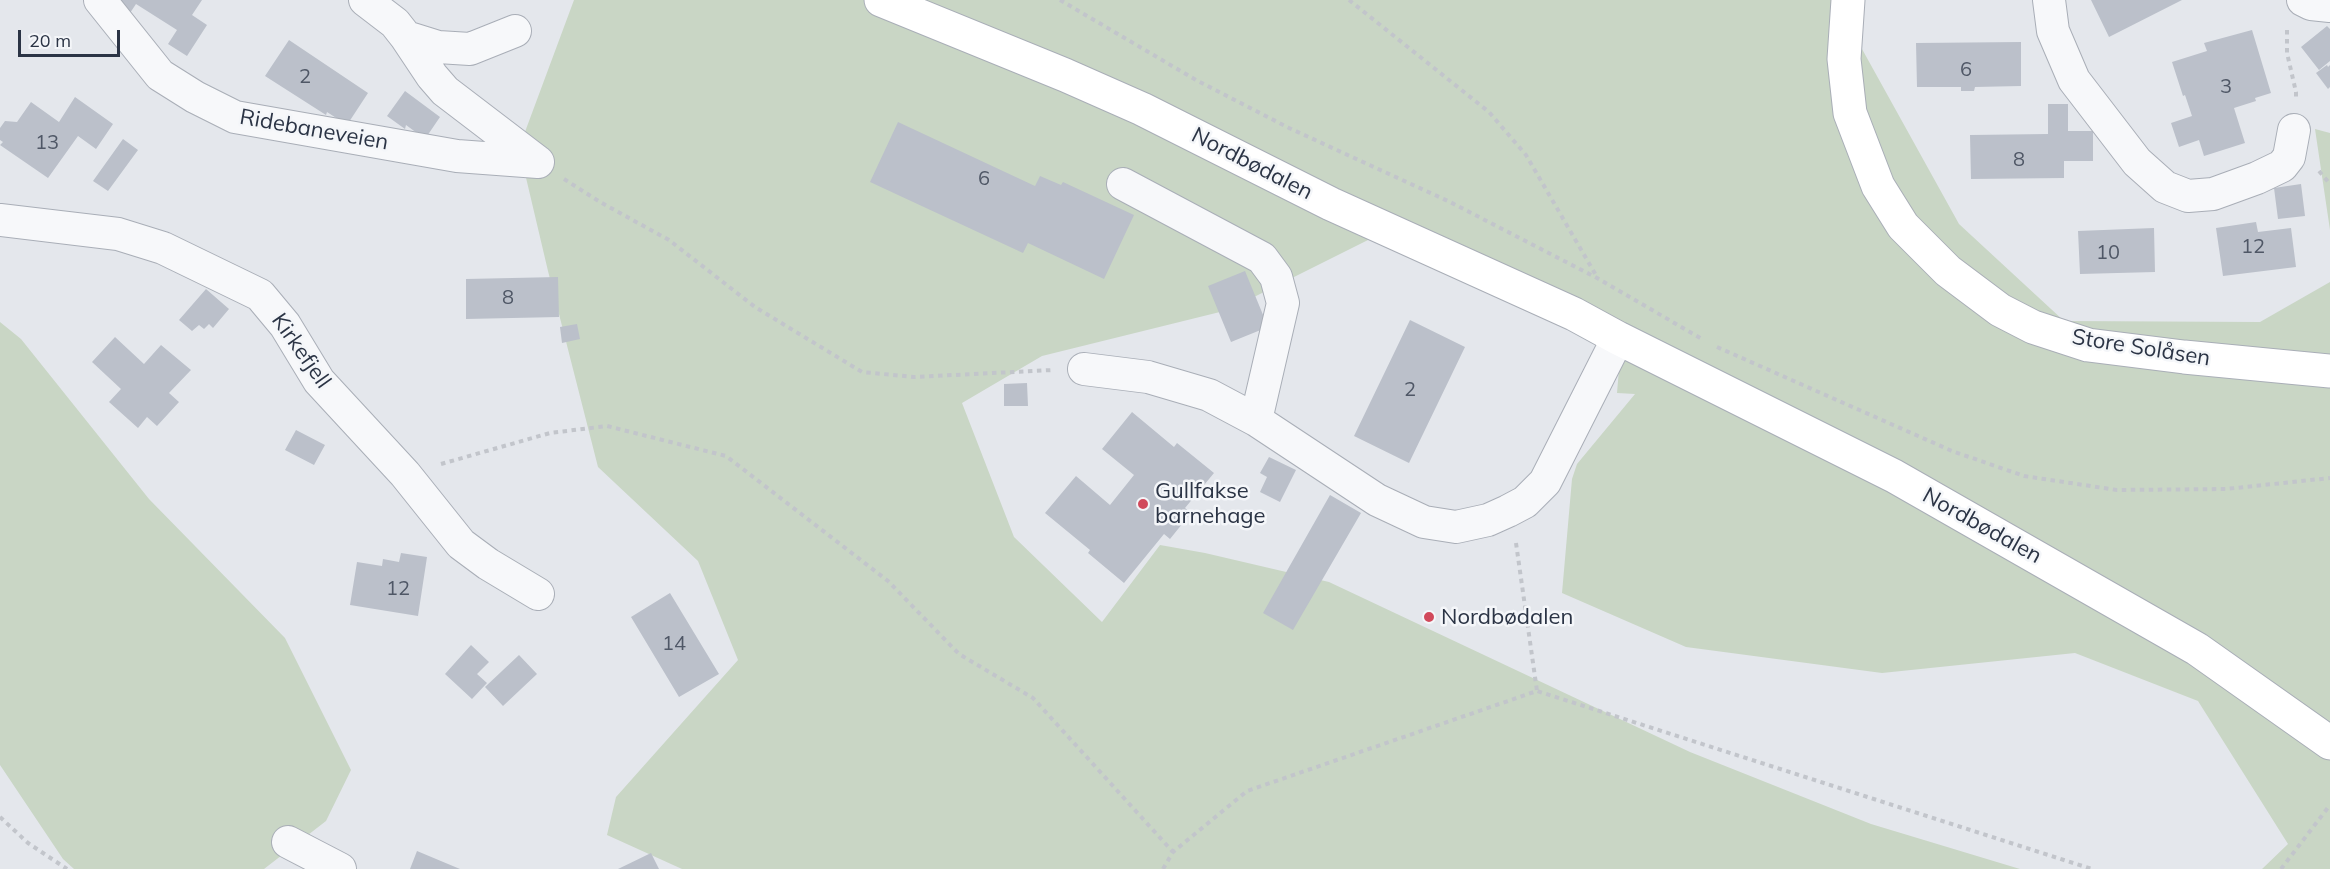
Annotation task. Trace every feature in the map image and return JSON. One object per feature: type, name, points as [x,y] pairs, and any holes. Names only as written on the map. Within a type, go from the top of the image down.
[{"type":"street","name":"Ridebaneveien","points":[[100,0],[160,75],[195,98],[235,117],[457,156],[538,162]]},
{"type":"street","points":[[364,0],[395,23],[445,91],[538,162]]},
{"type":"street","name":"Nordbødalen","points":[[881,0],[1142,109],[1331,204],[1574,314],[1894,476],[2197,649],[2330,743]]},
{"type":"street","name":"Store Solåsen","points":[[1848,0],[1844,59],[1850,113],[1878,186],[1903,226],[1948,271],[2000,310],[2033,327],[2088,345],[2184,357],[2330,370]]},
{"type":"street","points":[[2049,0],[2053,31],[2074,80],[2137,162],[2165,188],[2188,196],[2213,194],[2257,178],[2282,166],[2289,157],[2294,130]]},
{"type":"street","points":[[2295,11],[2311,4],[2330,6]]},
{"type":"street","points":[[406,36],[438,46],[470,49],[515,31]]},
{"type":"street","points":[[1123,184],[1262,258],[1276,277],[1283,303],[1256,420]]},
{"type":"street","name":"Kirkefjell","points":[[0,220],[118,234],[163,248],[260,295],[285,325],[319,381],[405,474],[461,544],[488,564],[538,594]]},
{"type":"street","points":[[1084,369],[1148,377],[1209,395],[1256,420],[1377,500],[1424,522],[1456,527],[1488,520],[1508,511],[1525,502],[1545,482],[1618,338]]},
{"type":"street","points":[[288,842],[340,869]]},
{"type":"path","points":[[1060,0],[1196,80],[1289,128],[1450,202],[1597,278],[1707,342],[1952,451],[2024,476],[2117,490],[2226,489],[2330,478]]},
{"type":"path","points":[[1349,0],[1489,112],[1526,155],[1597,278]]},
{"type":"path","points":[[2294,130],[2296,92],[2287,52],[2295,11]]},
{"type":"path","points":[[538,162],[600,202],[669,240],[755,307],[862,372],[914,377],[1084,369]]},
{"type":"path","points":[[405,474],[550,433],[607,426],[726,456],[888,582],[958,654],[1033,698],[1173,852]]},
{"type":"path","points":[[1508,511],[1519,553],[1537,691]]},
{"type":"path","points":[[1163,869],[1173,852],[1247,791],[1537,691],[2091,869]]},
{"type":"path","points":[[2281,869],[2330,806]]},
{"type":"path","points":[[0,817],[28,843],[68,869]]},
{"type":"green space","points":[[574,0],[1840,0],[1862,49],[1959,224],[2064,321],[2260,322],[2330,282],[2330,869],[2262,869],[2288,844],[2198,701],[2075,653],[1882,673],[1686,647],[1562,593],[1572,479],[1577,464],[1635,394],[1617,393],[1621,345],[1380,234],[1228,310],[1042,356],[962,403],[1014,537],[1102,622],[1160,545],[1205,553],[1329,582],[1690,752],[1871,824],[2020,869],[682,869],[607,835],[616,797],[738,660],[698,561],[598,467],[548,271],[519,148]]},
{"type":"green space","points":[[2315,129],[2330,133],[2330,230]]},
{"type":"green space","points":[[0,322],[21,339],[149,499],[285,638],[351,770],[326,821],[264,869],[74,869],[63,859],[0,765]]},
{"type":"building","points":[[121,0],[202,0],[192,15],[207,25],[187,56],[168,44],[177,30],[136,4],[130,13],[118,6]]},
{"type":"building","points":[[2091,0],[2182,0],[2109,37]]},
{"type":"building","points":[[2327,26],[2330,29],[2330,61],[2319,70],[2301,47]]},
{"type":"building","points":[[2252,30],[2271,93],[2234,108],[2245,143],[2204,156],[2199,140],[2179,147],[2171,123],[2192,116],[2172,62],[2207,51],[2204,43]]},
{"type":"building","points":[[289,40],[368,93],[347,125],[327,112],[326,115],[265,76]]},
{"type":"building","points":[[2021,42],[2021,86],[1975,87],[1974,91],[1961,91],[1961,87],[1917,87],[1916,43]]},
{"type":"building","points":[[2327,65],[2328,67],[2330,65],[2330,87],[2328,89],[2316,73]]},
{"type":"building","points":[[405,91],[440,117],[425,139],[406,125],[405,129],[387,116]]},
{"type":"building","points":[[75,97],[113,124],[96,149],[78,136],[48,178],[0,145],[3,142],[0,140],[0,128],[5,121],[17,122],[31,102],[59,122]]},
{"type":"building","points":[[2048,104],[2068,104],[2068,131],[2093,131],[2093,161],[2064,161],[2064,178],[1971,179],[1970,135],[2048,134]]},
{"type":"building","points":[[898,122],[1035,186],[1040,176],[1061,185],[1063,182],[1134,215],[1104,279],[1028,243],[1023,253],[870,182]]},
{"type":"building","points":[[123,139],[138,150],[108,191],[93,181]]},
{"type":"building","points":[[2301,184],[2305,216],[2278,219],[2274,188]]},
{"type":"building","points":[[2256,222],[2258,232],[2291,228],[2296,267],[2223,276],[2216,228]]},
{"type":"building","points":[[2154,228],[2155,272],[2080,274],[2078,231]]},
{"type":"building","points":[[1245,271],[1268,327],[1231,342],[1208,286]]},
{"type":"building","points":[[558,277],[559,317],[466,319],[466,279]]},
{"type":"building","points":[[206,289],[229,309],[213,328],[209,324],[204,329],[199,325],[192,331],[179,320]]},
{"type":"building","points":[[1410,320],[1465,347],[1409,463],[1354,436]]},
{"type":"building","points":[[577,324],[580,339],[562,343],[560,327]]},
{"type":"building","points":[[115,337],[144,364],[161,345],[191,370],[169,393],[179,402],[157,426],[147,417],[138,428],[109,402],[121,389],[92,362]]},
{"type":"building","points":[[1027,383],[1028,406],[1004,406],[1004,384]]},
{"type":"building","points":[[1132,412],[1174,447],[1177,443],[1214,473],[1185,508],[1191,513],[1170,539],[1164,534],[1124,583],[1088,553],[1090,550],[1045,513],[1076,476],[1110,505],[1134,475],[1102,449]]},
{"type":"building","points":[[296,430],[325,445],[314,465],[285,450]]},
{"type":"building","points":[[1269,457],[1296,470],[1280,502],[1260,492],[1267,477],[1260,473]]},
{"type":"building","points":[[1330,495],[1361,513],[1293,630],[1263,613]]},
{"type":"building","points":[[401,553],[427,557],[418,616],[350,605],[357,562],[382,566],[383,559],[399,562]]},
{"type":"building","points":[[670,593],[719,674],[679,697],[631,617]]},
{"type":"building","points":[[471,645],[489,662],[477,674],[487,683],[472,699],[445,674]]},
{"type":"building","points":[[519,655],[537,674],[503,706],[485,687]]},
{"type":"building","points":[[417,851],[460,869],[410,869]]},
{"type":"building","points":[[651,853],[659,869],[618,869]]},
{"type":"place","name":"Gullfakse barnehage","points":[[1143,504]]},
{"type":"place","name":"Nordbødalen","points":[[1429,617]]}]
